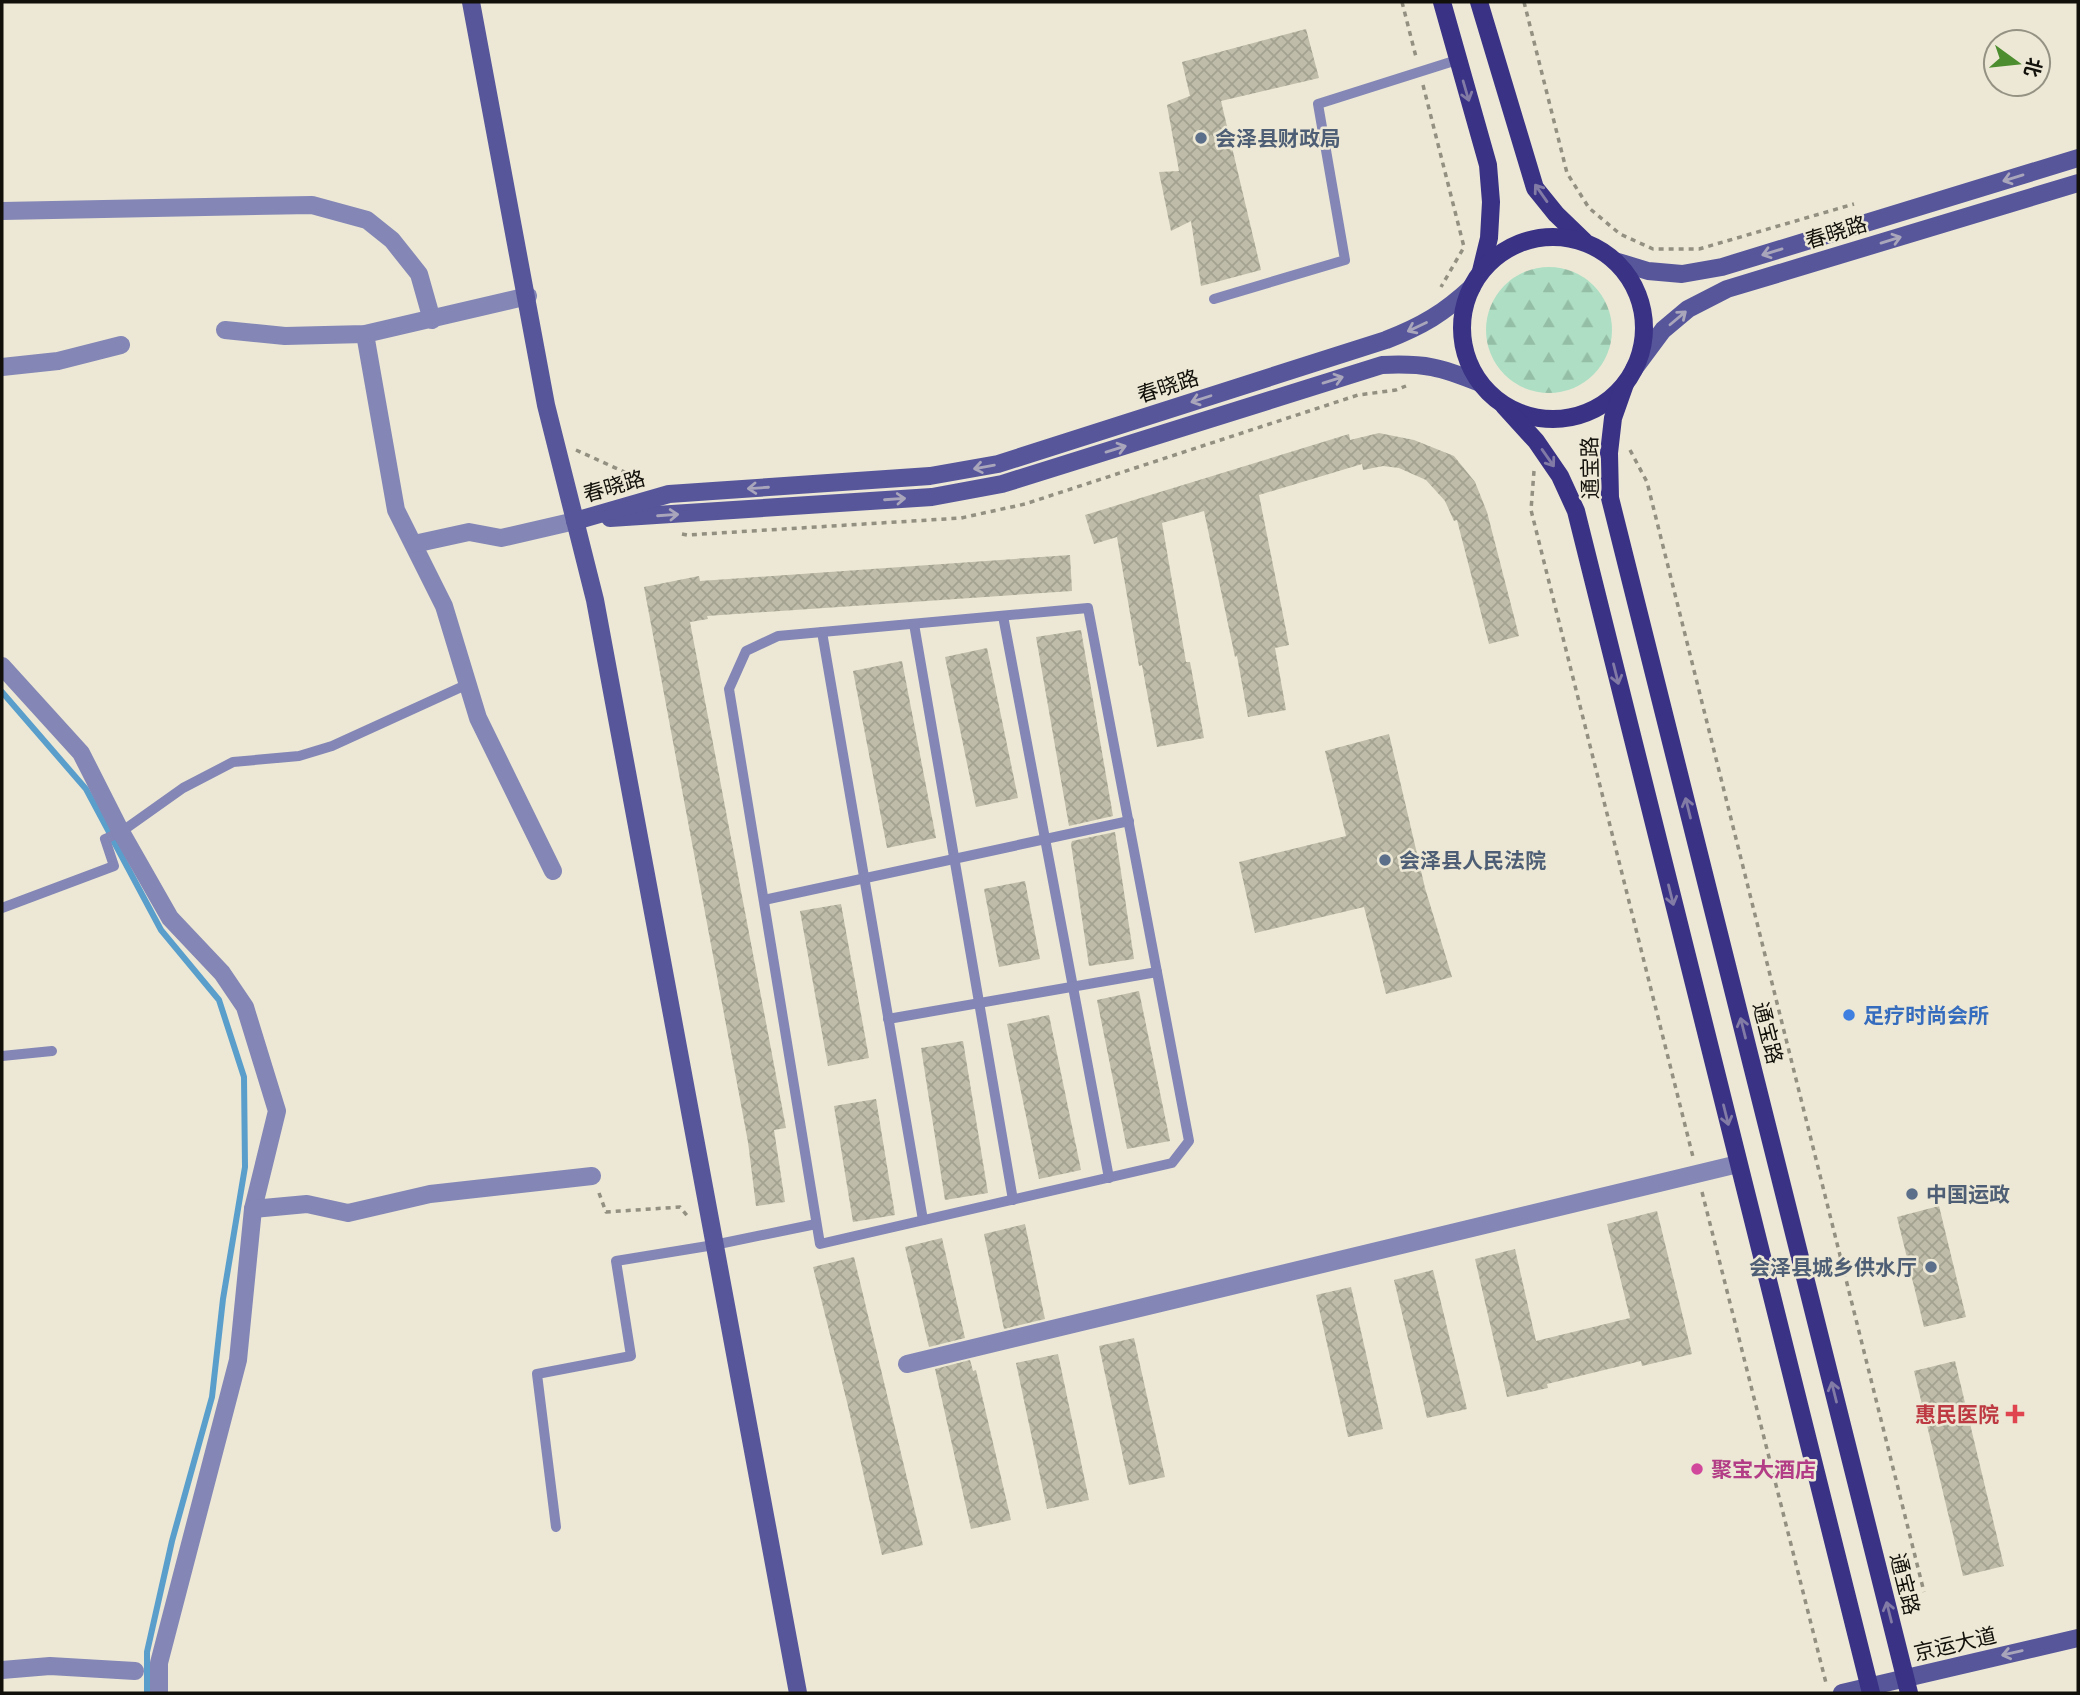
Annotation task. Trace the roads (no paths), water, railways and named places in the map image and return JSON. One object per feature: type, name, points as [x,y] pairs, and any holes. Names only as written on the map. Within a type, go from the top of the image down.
[{"type":"main road","points":[[1442,2],[1488,165],[1492,202],[1489,238],[1464,311],[1462,336],[1471,369],[1480,383],[1504,406],[1536,418],[1569,418],[1600,406],[1630,377],[1644,337],[1644,320],[1634,288],[1615,261],[1587,243],[1556,214],[1535,188],[1479,2]]},
{"type":"main road","points":[[1476,280],[1506,250],[1529,240],[1553,237],[1587,243]]},
{"type":"main road","name":"通宝路","points":[[1630,377],[1613,418],[1609,453],[1610,498],[1907,1686]]},
{"type":"main road","name":"通宝路","points":[[1504,406],[1536,441],[1560,476],[1576,511],[1870,1690]]},
{"type":"street","points":[[471,2],[528,296],[546,405],[595,600],[798,1693]]},
{"type":"street","name":"春晓路","points":[[1615,261],[1648,271],[1682,274],[1722,267],[2078,158]]},
{"type":"street","name":"春晓路","points":[[1630,377],[1663,330],[1688,309],[1727,289],[2078,183]]},
{"type":"street","points":[[2,211],[312,205],[367,220],[392,240],[419,274],[432,320]]},
{"type":"street","name":"春晓路","points":[[575,521],[669,494],[930,476],[998,464],[1387,340],[1420,327],[1447,310],[1476,280]]},
{"type":"street","points":[[225,330],[285,336],[365,334],[528,296]]},
{"type":"street","points":[[365,334],[397,510],[444,606],[478,718],[553,871]]},
{"type":"street","points":[[2,368],[58,361],[121,345]]},
{"type":"street","name":"春晓路","points":[[575,521],[932,497],[1003,484],[1382,365],[1416,363],[1444,368],[1480,383]]},
{"type":"street","points":[[414,544],[469,532],[501,538],[575,521]]},
{"type":"street","points":[[2,666],[82,753],[121,832],[170,918],[222,973],[245,1007],[277,1111],[253,1209],[238,1360],[159,1664],[159,1693]]},
{"type":"street","points":[[907,1364],[1738,1164]]},
{"type":"street","points":[[253,1209],[307,1205],[348,1213],[430,1195],[592,1176]]},
{"type":"street","name":"京运大道","points":[[1842,1693],[1907,1686],[2078,1637]]},
{"type":"street","points":[[2,1670],[50,1666],[135,1671]]},
{"type":"lane","points":[[1214,299],[1345,260],[1318,104],[1457,60]]},
{"type":"lane","points":[[1088,608],[1189,1141],[1172,1163],[820,1244],[729,689],[746,651],[778,636],[914,624],[1088,608]]},
{"type":"lane","points":[[1003,616],[1108,1178]]},
{"type":"lane","points":[[914,624],[1013,1200]]},
{"type":"lane","points":[[822,632],[923,1220]]},
{"type":"lane","points":[[2,908],[114,866],[104,839],[121,832],[183,788],[233,762],[299,756],[332,746],[468,684]]},
{"type":"lane","points":[[764,900],[1129,821]]},
{"type":"lane","points":[[888,1019],[1157,972]]},
{"type":"lane","points":[[2,1056],[52,1051]]},
{"type":"lane","points":[[556,1527],[537,1374],[631,1356],[615,1261],[714,1245],[816,1224]]},
{"type":"waterway","points":[[2,692],[86,789],[109,832]]},
{"type":"waterway","points":[[114,842],[161,930],[219,1000],[244,1077],[245,1167],[223,1299],[212,1397],[172,1541],[147,1652],[147,1693]]},
{"type":"place","name":"会泽县财政局","points":[[1201,138]]},
{"type":"place","name":"会泽县人民法院","points":[[1385,860]]},
{"type":"place","name":"足疗时尚会所","points":[[1849,1015]]},
{"type":"place","name":"中国运政","points":[[1912,1194]]},
{"type":"place","name":"会泽县城乡供水厅","points":[[1931,1267]]},
{"type":"place","name":"惠民医院","points":[[2015,1414]]},
{"type":"place","name":"聚宝大酒店","points":[[1697,1469]]}]
